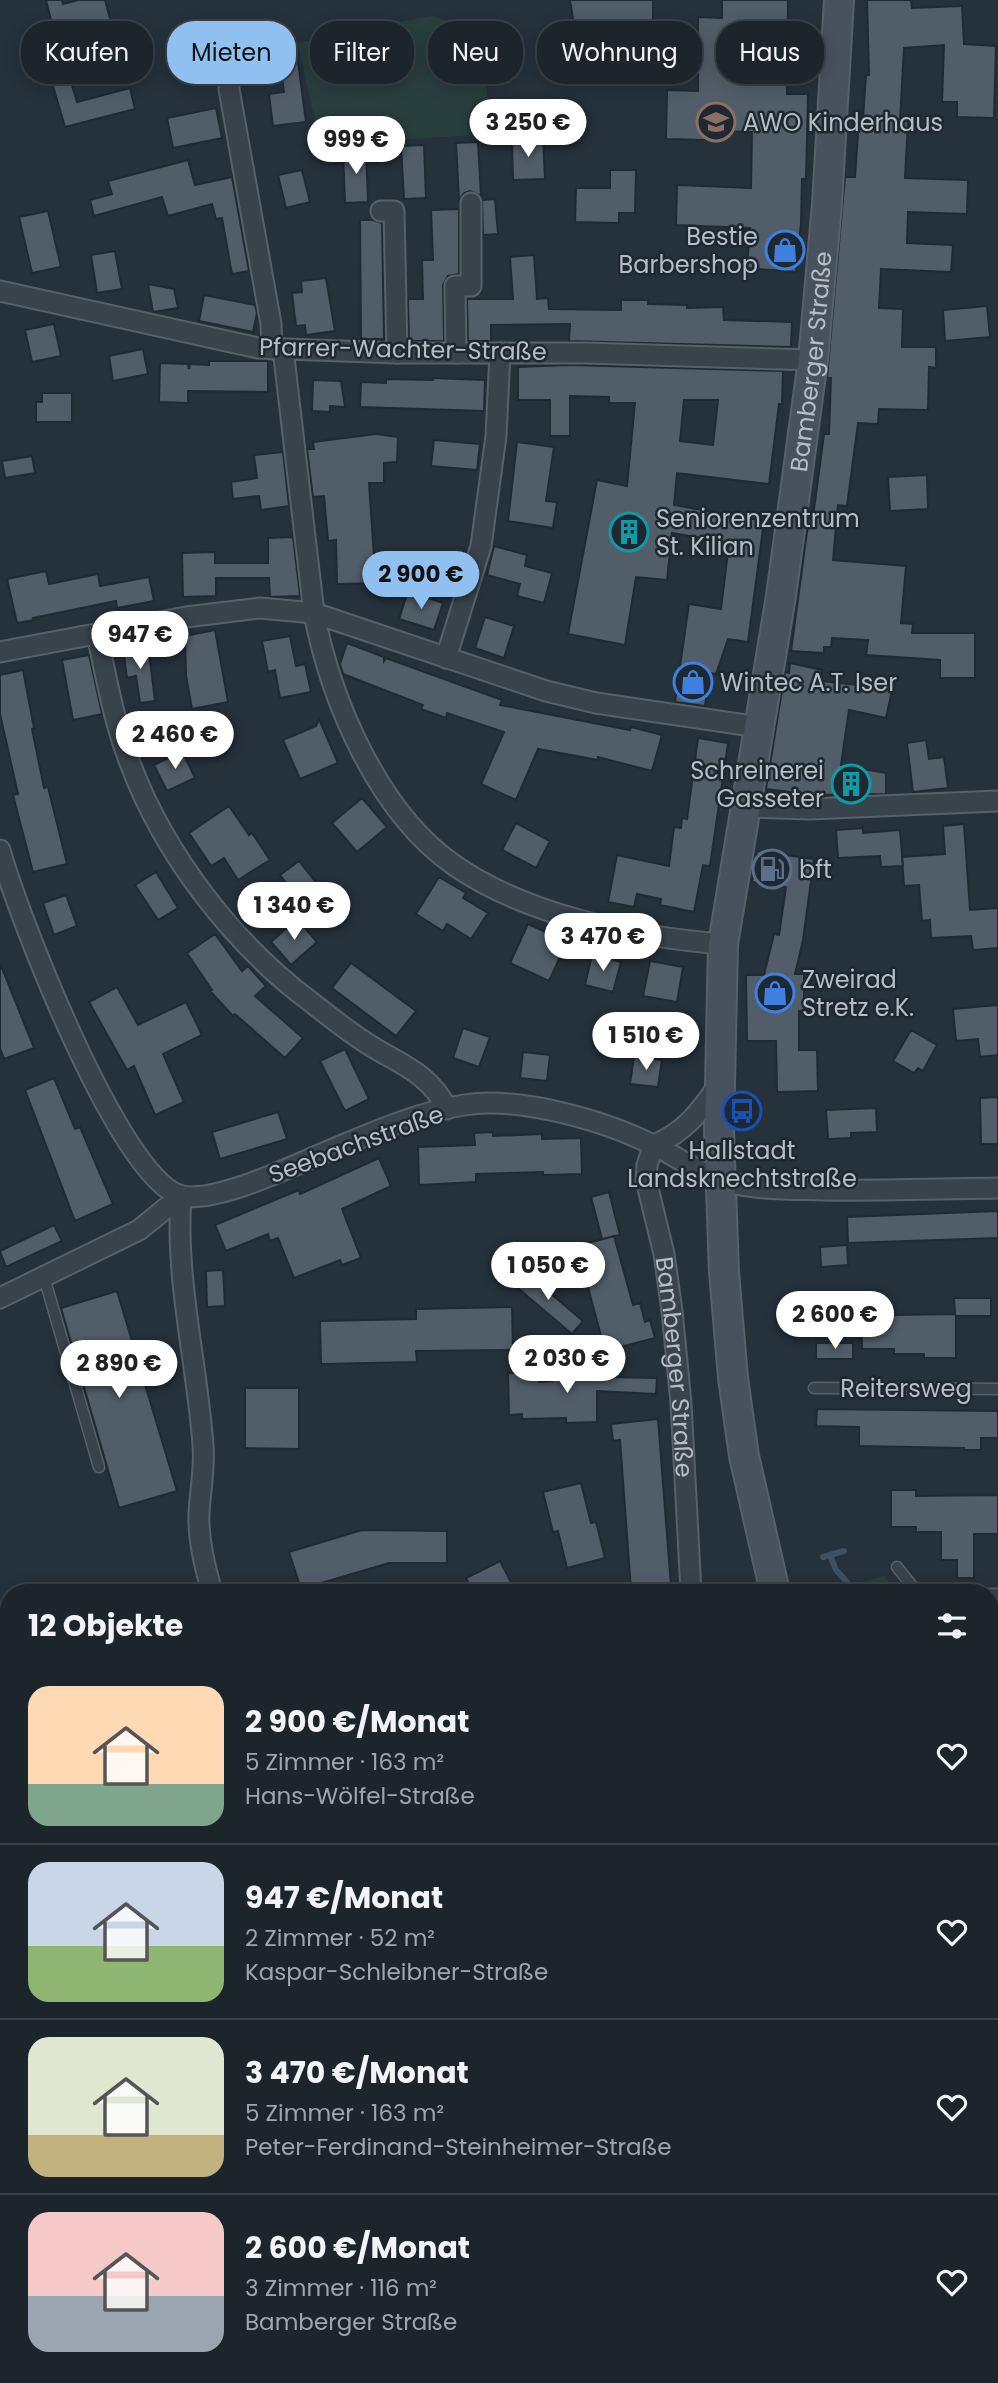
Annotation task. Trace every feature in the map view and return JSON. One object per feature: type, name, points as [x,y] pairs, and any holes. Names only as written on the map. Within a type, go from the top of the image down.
[{"type":"main road","name":"Bamberger Straße","points":[[773,1584],[748,1483],[733,1378],[719,1180],[723,944],[782,584],[813,360],[827,204],[839,0]]},
{"type":"street","points":[[229,89],[271,324],[278,349],[320,645],[334,686],[363,753],[388,794],[417,833],[453,865],[499,891],[575,918],[637,932],[723,944]]},
{"type":"street","points":[[456,353],[456,286],[471,286],[471,203]]},
{"type":"street","points":[[381,211],[394,211],[397,353]]},
{"type":"street","name":"Pfarrer-Wachter-Straße","points":[[0,291],[258,348],[813,360]]},
{"type":"street","points":[[446,658],[481,546],[496,436],[500,353]]},
{"type":"street","points":[[0,652],[186,617],[260,608],[314,613],[546,691],[588,702],[759,727]]},
{"type":"street","points":[[97,634],[111,699],[129,762],[148,805],[200,889],[257,957],[307,1000],[369,1045],[422,1076],[439,1093],[446,1109]]},
{"type":"street","points":[[747,807],[810,809],[998,801]]},
{"type":"street","points":[[0,850],[4,880],[56,1001],[104,1099],[128,1142],[146,1167],[163,1186],[181,1196]]},
{"type":"street","points":[[654,1145],[671,1138],[687,1126],[719,1084]]},
{"type":"street","name":"Seebachstraße","points":[[181,1196],[210,1195],[242,1186],[388,1128],[446,1109],[491,1104],[577,1115],[654,1145],[719,1180],[770,1189],[998,1188]]},
{"type":"street","name":"Bamberger Straße","points":[[654,1145],[647,1165],[646,1180],[664,1254],[674,1323],[691,1584]]},
{"type":"street","points":[[0,1298],[139,1230],[181,1196]]},
{"type":"street","points":[[181,1196],[181,1247],[204,1446],[204,1485],[199,1518],[210,1584]]},
{"type":"lane","points":[[44,1277],[99,1466]]},
{"type":"lane","name":"Reitersweg","points":[[814,1388],[998,1389]]},
{"type":"lane","points":[[897,1567],[911,1584]]},
{"type":"green space","points":[[432,16],[449,21],[428,21],[428,84],[486,84],[490,134],[320,145],[298,43],[310,41],[310,84],[414,84],[414,21],[404,21]]},
{"type":"green space","points":[[885,1576],[890,1584],[854,1584]]},
{"type":"building","points":[[46,0],[62,0],[63,4],[79,0],[105,0],[111,21],[51,21]]},
{"type":"building","points":[[570,0],[653,0],[653,20],[573,21]]},
{"type":"building","points":[[722,0],[788,0],[788,21],[716,21],[716,84],[787,84],[787,94],[808,94],[806,179],[802,179],[796,272],[747,268],[750,228],[676,225],[677,185],[751,188],[752,132],[705,131],[705,140],[666,139],[667,90],[698,91],[698,84],[702,84],[702,21],[698,21],[698,17],[722,18]]},
{"type":"building","points":[[867,0],[911,0],[912,8],[962,6],[964,44],[996,46],[994,118],[957,117],[957,102],[942,102],[944,45],[904,48],[900,121],[908,121],[905,178],[968,180],[967,214],[908,212],[907,243],[953,245],[951,272],[881,269],[879,308],[903,309],[902,347],[936,347],[936,368],[929,367],[928,410],[879,409],[878,424],[858,423],[847,506],[838,505],[833,560],[906,566],[901,623],[913,624],[912,633],[975,633],[975,678],[940,678],[940,660],[866,655],[868,640],[832,638],[831,647],[824,647],[824,653],[791,651],[809,517],[813,517],[824,434],[829,434],[831,378],[827,378],[845,177],[855,177],[859,118],[863,118],[866,75],[869,75]]},
{"type":"building","points":[[296,54],[306,122],[273,126],[269,94],[284,92],[283,84],[296,84]]},
{"type":"building","points":[[52,84],[72,84],[77,102],[130,88],[135,109],[65,127]]},
{"type":"building","points":[[216,108],[222,138],[173,148],[167,118]]},
{"type":"building","points":[[543,137],[545,179],[513,180],[512,138]]},
{"type":"building","points":[[478,142],[481,196],[470,191],[464,193],[459,200],[456,143]]},
{"type":"building","points":[[424,145],[426,198],[404,199],[401,146]]},
{"type":"building","points":[[366,148],[368,202],[345,203],[343,150]]},
{"type":"building","points":[[188,160],[195,185],[232,177],[249,271],[232,274],[222,218],[216,219],[212,204],[168,216],[162,197],[94,216],[90,200],[112,194],[108,181]]},
{"type":"building","points":[[302,170],[310,202],[286,208],[278,175]]},
{"type":"building","points":[[610,170],[636,170],[635,213],[619,213],[619,223],[575,222],[576,188],[610,188]]},
{"type":"building","points":[[495,199],[498,234],[483,235],[482,200]]},
{"type":"building","points":[[459,209],[459,274],[448,276],[443,285],[444,341],[411,341],[408,299],[423,299],[422,260],[433,260],[431,210]]},
{"type":"building","points":[[48,211],[61,267],[32,273],[19,217]]},
{"type":"building","points":[[360,220],[382,223],[384,339],[361,339]]},
{"type":"building","points":[[115,251],[122,289],[97,293],[91,255]]},
{"type":"building","points":[[534,255],[537,299],[548,298],[549,309],[621,310],[621,300],[648,300],[648,304],[687,305],[687,308],[723,307],[724,320],[792,322],[791,347],[569,341],[570,324],[491,325],[491,341],[468,341],[467,299],[513,299],[510,257]]},
{"type":"building","points":[[326,278],[335,331],[306,335],[305,325],[296,326],[292,293],[302,292],[301,281]]},
{"type":"building","points":[[148,284],[174,289],[178,308],[153,312]]},
{"type":"building","points":[[204,295],[255,305],[257,313],[253,332],[199,321]]},
{"type":"building","points":[[987,306],[990,337],[945,341],[943,310]]},
{"type":"building","points":[[54,324],[61,356],[32,362],[25,330]]},
{"type":"building","points":[[143,349],[148,374],[113,381],[109,356]]},
{"type":"building","points":[[209,361],[268,361],[268,392],[188,391],[188,403],[159,402],[160,363],[188,364],[189,369],[190,364],[209,365]]},
{"type":"building","points":[[569,365],[783,371],[782,404],[779,404],[769,484],[677,473],[674,505],[764,521],[748,642],[728,639],[716,674],[710,673],[705,706],[675,702],[689,604],[721,609],[729,543],[672,533],[667,580],[636,577],[625,645],[568,634],[597,480],[627,486],[635,403],[609,403],[609,397],[570,396],[570,436],[550,436],[550,400],[518,400],[518,367]],"holes":[[[684,400],[718,400],[713,445],[680,441]]]},
{"type":"building","points":[[386,379],[485,380],[484,411],[360,407],[361,382],[386,383]]},
{"type":"building","points":[[313,380],[341,381],[345,407],[330,406],[330,412],[312,411]]},
{"type":"building","points":[[42,393],[72,393],[72,422],[36,422],[36,402],[42,402]]},
{"type":"building","points":[[376,434],[398,437],[397,462],[384,463],[384,483],[369,483],[374,556],[382,556],[382,583],[337,584],[336,540],[328,541],[324,496],[313,497],[307,449],[314,449],[313,442]]},
{"type":"building","points":[[434,440],[480,444],[477,470],[431,466]]},
{"type":"building","points":[[517,442],[554,447],[546,501],[557,502],[553,528],[508,521]]},
{"type":"building","points":[[283,452],[289,506],[261,510],[259,496],[233,499],[231,482],[257,478],[254,455]]},
{"type":"building","points":[[32,456],[35,473],[5,478],[2,461]]},
{"type":"building","points":[[927,475],[928,509],[890,511],[888,477]]},
{"type":"building","points":[[293,537],[300,596],[270,597],[269,578],[216,578],[216,596],[183,597],[182,553],[215,552],[215,563],[268,563],[268,538]]},
{"type":"building","points":[[494,546],[527,555],[525,566],[552,573],[544,603],[517,596],[520,584],[487,575]]},
{"type":"building","points":[[46,571],[49,584],[98,574],[100,586],[149,577],[154,601],[117,608],[116,601],[17,623],[7,579]]},
{"type":"building","points":[[408,591],[443,603],[434,630],[399,619]]},
{"type":"building","points":[[485,617],[514,626],[504,658],[475,648]]},
{"type":"building","points":[[215,630],[228,702],[192,709],[186,676],[185,636]]},
{"type":"building","points":[[290,636],[296,666],[305,664],[311,692],[280,698],[275,670],[268,672],[262,641]]},
{"type":"building","points":[[347,643],[384,657],[384,661],[386,658],[502,700],[500,705],[630,730],[631,727],[662,735],[652,771],[598,757],[598,760],[538,749],[516,800],[481,784],[504,732],[447,713],[446,718],[421,709],[423,705],[343,674],[340,664]]},
{"type":"building","points":[[148,644],[155,701],[140,703],[136,676],[127,678],[123,648]]},
{"type":"building","points":[[89,655],[102,714],[73,720],[62,660]]},
{"type":"building","points":[[790,663],[822,670],[822,681],[857,685],[858,678],[893,686],[886,718],[849,710],[841,765],[886,773],[886,794],[814,795],[766,789],[785,672],[789,673]]},
{"type":"building","points":[[23,670],[44,788],[48,787],[67,864],[33,872],[13,795],[18,794],[0,714],[0,675]]},
{"type":"building","points":[[319,719],[338,763],[300,779],[283,740],[316,726]]},
{"type":"building","points":[[698,738],[728,743],[710,866],[703,865],[694,912],[660,905],[661,899],[637,894],[634,907],[608,902],[617,855],[669,866],[674,827],[681,828],[682,818],[687,819]]},
{"type":"building","points":[[926,740],[929,759],[944,757],[948,788],[913,792],[907,743]]},
{"type":"building","points":[[182,751],[195,778],[167,791],[154,765]]},
{"type":"building","points":[[362,798],[387,827],[357,852],[332,823]]},
{"type":"building","points":[[229,806],[270,860],[238,880],[224,858],[211,866],[189,833]]},
{"type":"building","points":[[516,823],[550,841],[536,868],[502,850]]},
{"type":"building","points":[[964,824],[970,910],[998,908],[998,948],[973,950],[971,936],[931,938],[930,920],[922,921],[919,885],[904,886],[902,857],[945,854],[943,826]]},
{"type":"building","points":[[863,828],[863,833],[900,830],[903,866],[881,867],[880,856],[838,858],[836,830]]},
{"type":"building","points":[[757,851],[814,859],[803,940],[795,974],[804,974],[804,1011],[799,1011],[799,1050],[817,1050],[818,1091],[777,1092],[776,1041],[747,1041],[746,975],[764,975],[774,934],[779,935],[786,887],[752,882]]},
{"type":"building","points":[[299,861],[318,885],[298,899],[280,875]]},
{"type":"building","points":[[156,872],[178,908],[158,920],[135,885]]},
{"type":"building","points":[[439,877],[466,893],[463,898],[488,913],[471,939],[447,924],[443,931],[416,914]]},
{"type":"building","points":[[66,895],[77,926],[54,935],[43,903]]},
{"type":"building","points":[[297,919],[317,942],[291,965],[271,942]]},
{"type":"building","points":[[528,924],[567,942],[549,981],[510,963]]},
{"type":"building","points":[[215,934],[242,971],[248,966],[266,986],[255,996],[303,1038],[285,1058],[235,1014],[233,1016],[210,991],[212,990],[187,953]]},
{"type":"building","points":[[592,955],[621,962],[613,992],[585,985]]},
{"type":"building","points":[[650,961],[683,967],[677,1002],[643,996]]},
{"type":"building","points":[[0,963],[34,1048],[4,1059],[0,1048]]},
{"type":"building","points":[[351,963],[416,1011],[396,1036],[332,988]]},
{"type":"building","points":[[117,987],[138,1025],[186,1002],[202,1035],[163,1054],[184,1102],[155,1115],[134,1066],[127,1070],[89,1002]]},
{"type":"building","points":[[998,1005],[998,1055],[980,1057],[978,1039],[956,1041],[953,1009]]},
{"type":"building","points":[[463,1028],[490,1037],[479,1067],[453,1058]]},
{"type":"building","points":[[911,1030],[937,1045],[923,1071],[918,1068],[914,1073],[893,1061]]},
{"type":"building","points":[[345,1049],[369,1099],[345,1111],[320,1061]]},
{"type":"building","points":[[523,1052],[550,1055],[547,1081],[520,1078]]},
{"type":"building","points":[[634,1056],[662,1060],[658,1087],[630,1084]]},
{"type":"building","points":[[54,1078],[75,1129],[80,1127],[113,1204],[75,1221],[25,1090]]},
{"type":"building","points":[[998,1097],[998,1144],[981,1144],[980,1098]]},
{"type":"building","points":[[876,1108],[877,1132],[851,1133],[851,1138],[828,1139],[826,1110]]},
{"type":"building","points":[[278,1112],[287,1139],[220,1159],[212,1132]]},
{"type":"building","points":[[493,1132],[493,1136],[542,1134],[542,1139],[581,1138],[582,1174],[476,1174],[476,1182],[419,1185],[418,1147],[475,1145],[474,1133]]},
{"type":"building","points":[[379,1158],[391,1186],[342,1209],[361,1258],[342,1265],[340,1260],[294,1278],[278,1238],[270,1241],[268,1234],[226,1251],[215,1225],[299,1190],[300,1194]]},
{"type":"building","points":[[609,1192],[620,1235],[602,1239],[591,1197]]},
{"type":"building","points":[[998,1211],[998,1238],[848,1243],[847,1217]]},
{"type":"building","points":[[54,1225],[62,1241],[6,1267],[0,1251]]},
{"type":"building","points":[[614,1236],[633,1305],[640,1303],[645,1322],[650,1320],[655,1338],[605,1351],[577,1246]]},
{"type":"building","points":[[847,1245],[848,1265],[821,1267],[820,1247]]},
{"type":"building","points":[[223,1270],[225,1306],[207,1307],[206,1271]]},
{"type":"building","points":[[524,1271],[583,1321],[572,1334],[513,1284]]},
{"type":"building","points":[[117,1291],[177,1491],[119,1508],[61,1308]]},
{"type":"building","points":[[954,1298],[991,1298],[991,1316],[956,1316],[956,1358],[894,1354],[894,1349],[862,1349],[861,1312],[894,1312],[894,1315],[955,1314]]},
{"type":"building","points":[[512,1307],[513,1350],[416,1351],[417,1362],[321,1364],[320,1321],[416,1319],[416,1309]]},
{"type":"building","points":[[816,1343],[853,1343],[853,1359],[816,1359]]},
{"type":"building","points":[[539,1372],[539,1382],[552,1381],[552,1376],[657,1378],[656,1394],[597,1391],[597,1422],[566,1423],[566,1418],[522,1419],[522,1414],[509,1415],[508,1373]]},
{"type":"building","points":[[245,1388],[299,1388],[299,1449],[245,1448]]},
{"type":"building","points":[[817,1409],[998,1411],[998,1438],[981,1438],[981,1450],[859,1446],[859,1427],[816,1426]]},
{"type":"building","points":[[658,1419],[671,1584],[631,1584],[620,1440],[613,1441],[611,1424]]},
{"type":"building","points":[[581,1483],[591,1523],[596,1522],[605,1558],[567,1568],[558,1531],[553,1532],[543,1492]]},
{"type":"building","points":[[891,1490],[916,1490],[916,1496],[998,1495],[998,1534],[974,1534],[974,1578],[957,1578],[957,1560],[941,1560],[941,1532],[916,1532],[916,1527],[891,1527]]},
{"type":"building","points":[[362,1530],[447,1531],[447,1563],[389,1563],[318,1584],[299,1584],[289,1552]]},
{"type":"building","points":[[500,1561],[512,1584],[469,1584],[466,1578]]},
{"type":"waterway","points":[[823,1557],[844,1551]]},
{"type":"waterway","points":[[830,1555],[836,1570],[849,1584]]},
{"type":"place","name":"AWO Kinderhaus","points":[[716,122]]},
{"type":"place","name":"Bestie Barbershop","points":[[785,250]]},
{"type":"place","name":"Seniorenzentrum St. Kilian","points":[[629,532]]},
{"type":"place","name":"Wintec A.T. Iser","points":[[693,682]]},
{"type":"place","name":"Schreinerei Gasseter","points":[[851,784]]},
{"type":"place","name":"bft","points":[[772,869]]},
{"type":"place","name":"Zweirad Stretz e.K.","points":[[775,993]]},
{"type":"place","name":"Hallstadt Landsknechtstraße","points":[[742,1111]]}]
